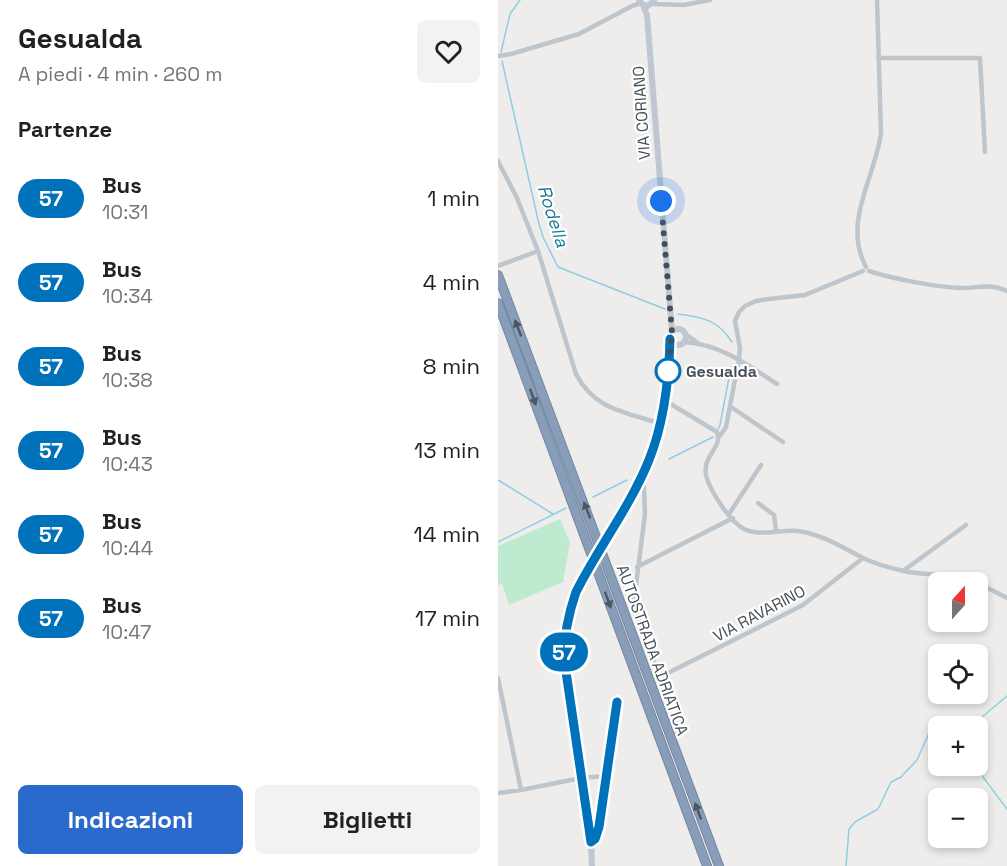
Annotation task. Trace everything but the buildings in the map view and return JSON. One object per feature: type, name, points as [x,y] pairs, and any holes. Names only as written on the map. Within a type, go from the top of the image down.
[{"type":"highway","name":"AUTOSTRADA ADRIATICA","points":[[498,275],[719,866]]},
{"type":"highway","name":"AUTOSTRADA ADRIATICA","points":[[498,303],[707,866]]},
{"type":"main road","name":"VIA CORIANO","points":[[592,866],[591,842],[564,658],[564,634],[569,612],[584,577],[649,459],[664,400],[671,335],[645,3]]},
{"type":"main road","points":[[670,318],[682,331],[686,338],[682,343],[673,343],[671,335],[682,331]]},
{"type":"main road","name":"VIA CORIANO","points":[[669,361],[682,343]]},
{"type":"street","points":[[659,0],[668,4]]},
{"type":"street","points":[[498,56],[579,34],[632,6],[645,3],[684,5],[710,0]]},
{"type":"street","points":[[866,270],[857,226],[860,204],[878,154],[881,133],[877,0]]},
{"type":"street","points":[[878,58],[980,58],[985,152]]},
{"type":"street","points":[[498,161],[517,198],[576,374],[583,388],[604,404],[659,423]]},
{"type":"street","points":[[498,266],[535,252]]},
{"type":"street","points":[[928,575],[903,571],[863,558],[832,542],[807,533],[747,530],[740,526],[714,495],[705,475],[706,461],[726,427],[731,407],[740,348],[735,321],[745,306],[756,301],[805,295],[866,270],[931,284],[961,288],[994,285],[1007,291]]},
{"type":"street","points":[[682,331],[698,343],[739,359],[777,384]]},
{"type":"street","points":[[682,343],[698,343]]},
{"type":"street","points":[[664,400],[712,428],[719,437]]},
{"type":"street","points":[[731,407],[783,442]]},
{"type":"street","points":[[637,567],[731,516],[761,465]]},
{"type":"street","points":[[637,567],[645,514],[644,486]]},
{"type":"street","points":[[758,503],[774,515],[776,531]]},
{"type":"street","points":[[903,571],[966,525]]},
{"type":"street","name":"VIA RAVARINO","points":[[637,567],[634,601],[636,613],[659,672],[662,674],[809,602],[863,558]]},
{"type":"street","points":[[988,588],[1007,598]]},
{"type":"street","points":[[498,678],[521,790]]},
{"type":"street","name":"VIA CORIANO","points":[[591,842],[595,839],[599,827],[617,702]]},
{"type":"street","points":[[498,792],[606,776]]},
{"type":"green space","points":[[560,519],[570,543],[563,582],[509,605],[502,584],[498,585],[498,546]]},
{"type":"waterway","name":"Rodella","points":[[501,52],[510,14],[520,0]]},
{"type":"waterway","name":"Rodella","points":[[502,61],[538,220],[543,237],[558,267],[665,309]]},
{"type":"waterway","name":"Rodella","points":[[678,314],[715,324],[732,342]]},
{"type":"waterway","name":"Rodella","points":[[718,429],[731,367]]},
{"type":"waterway","name":"Rodella","points":[[669,459],[713,437]]},
{"type":"waterway","name":"Rodella","points":[[498,480],[553,514]]},
{"type":"waterway","name":"Rodella","points":[[593,497],[627,480]]},
{"type":"waterway","name":"Rodella","points":[[498,542],[566,508]]},
{"type":"waterway","points":[[983,716],[1007,696]]},
{"type":"waterway","points":[[846,866],[849,829],[855,822],[878,809],[891,782],[901,777],[917,760],[928,735]]},
{"type":"waterway","points":[[982,776],[1007,809]]},
{"type":"bus line","name":"57","points":[[617,702],[599,827],[595,839],[591,842],[564,658],[564,634],[576,592],[649,459],[664,400],[670,339]]},
{"type":"place","name":"Gesualda","points":[[668,371]]},
{"type":"route","points":[[661,201],[672,332],[668,377],[668,371]]}]
